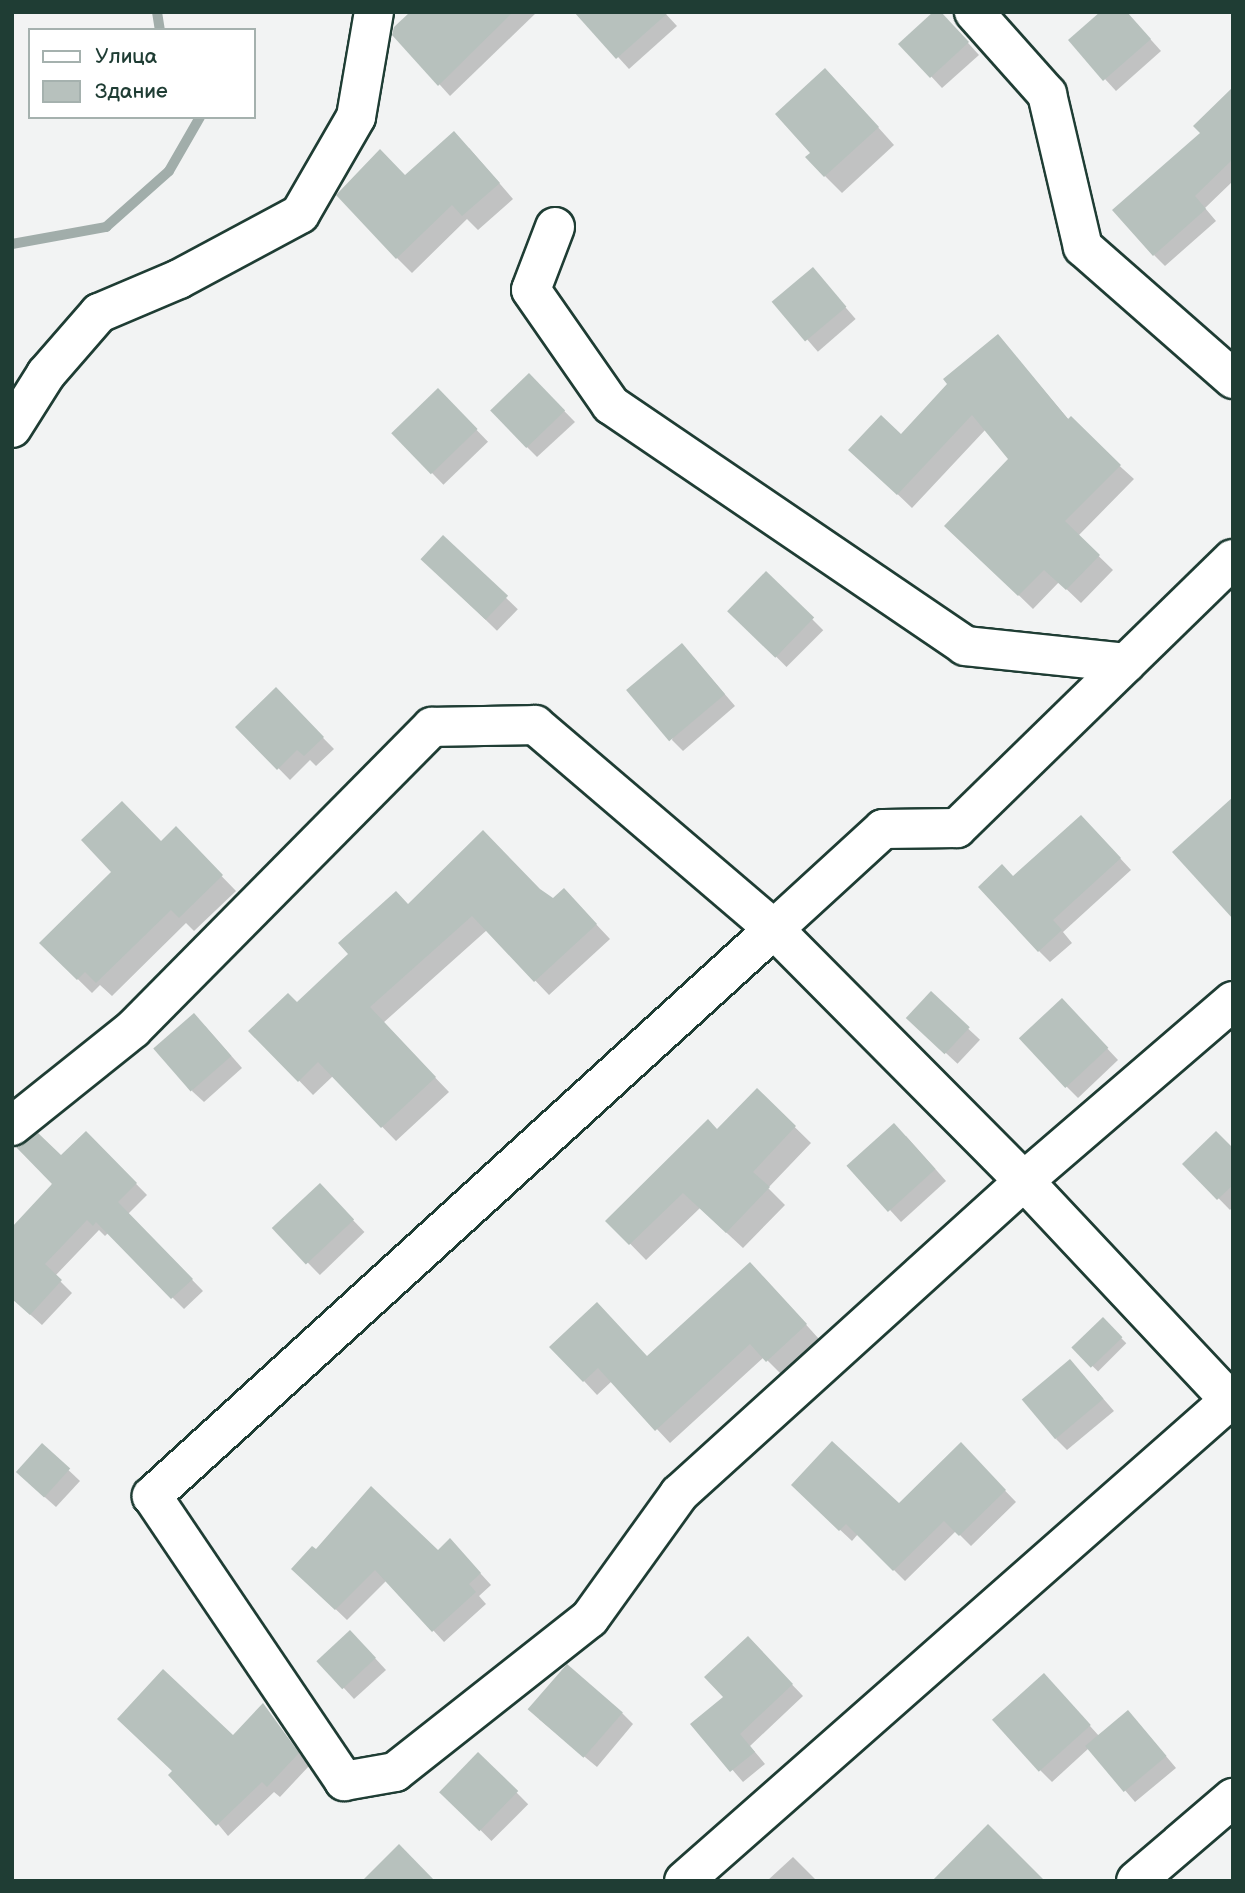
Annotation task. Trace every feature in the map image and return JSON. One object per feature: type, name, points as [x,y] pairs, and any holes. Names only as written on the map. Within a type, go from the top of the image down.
[{"type":"street","points":[[12,428],[46,374],[99,313],[179,279],[300,214],[356,117],[374,12]]},
{"type":"street","points":[[974,12],[1047,94],[1083,247],[1233,379]]},
{"type":"street","points":[[555,227],[531,290],[611,405],[965,646],[1126,663]]},
{"type":"street","points":[[1233,559],[957,828],[883,829],[152,1496],[344,1781],[395,1772],[590,1618],[679,1494],[1024,1181],[1233,1001]]},
{"type":"street","points":[[12,1126],[133,1029],[432,727],[535,725],[774,929],[1024,1181],[1232,1400],[684,1881]]},
{"type":"street","points":[[1136,1881],[1233,1798]]},
{"type":"building","points":[[410,12],[513,12],[438,86],[392,35],[394,27]]},
{"type":"building","points":[[574,12],[669,12],[616,59]]},
{"type":"building","points":[[933,12],[941,12],[969,42],[930,78],[898,44]]},
{"type":"building","points":[[1100,12],[1127,12],[1151,39],[1103,81],[1068,40]]},
{"type":"building","points":[[825,68],[879,127],[824,177],[805,157],[810,153],[775,114]]},
{"type":"building","points":[[1233,87],[1233,159],[1195,196],[1206,209],[1153,256],[1112,210],[1200,133],[1193,126]]},
{"type":"building","points":[[454,131],[500,183],[462,216],[452,205],[396,259],[336,195],[380,149],[405,175]]},
{"type":"building","points":[[813,267],[846,307],[805,342],[772,302]]},
{"type":"building","points":[[998,334],[1068,419],[1071,416],[1121,465],[1065,521],[1100,555],[1066,590],[1044,570],[1018,596],[944,526],[1008,459],[972,415],[897,495],[848,450],[881,415],[901,434],[947,384],[943,379]]},
{"type":"building","points":[[529,373],[565,410],[526,448],[490,411]]},
{"type":"building","points":[[438,388],[478,429],[431,474],[391,433]]},
{"type":"building","points":[[443,535],[508,596],[486,620],[420,559]]},
{"type":"building","points":[[766,571],[814,618],[775,658],[727,611]]},
{"type":"building","points":[[682,643],[725,694],[669,741],[626,690]]},
{"type":"building","points":[[276,687],[324,737],[304,756],[297,750],[277,770],[235,727]]},
{"type":"building","points":[[1233,797],[1233,919],[1172,852]]},
{"type":"building","points":[[122,801],[161,841],[176,826],[223,875],[179,918],[171,910],[96,983],[85,972],[77,980],[39,943],[111,872],[81,840]]},
{"type":"building","points":[[1081,815],[1121,858],[1053,920],[1062,930],[1038,952],[978,887],[1002,864],[1013,876]]},
{"type":"building","points":[[483,830],[540,889],[553,898],[564,888],[597,924],[534,982],[472,916],[370,1007],[436,1077],[381,1128],[318,1062],[298,1082],[248,1031],[288,993],[297,1002],[348,954],[338,943],[396,891],[408,904]]},
{"type":"building","points":[[931,991],[970,1027],[945,1054],[906,1018]]},
{"type":"building","points":[[1062,998],[1108,1048],[1065,1088],[1019,1038]]},
{"type":"building","points":[[194,1013],[231,1056],[191,1091],[153,1048]]},
{"type":"building","points":[[757,1088],[796,1126],[753,1172],[770,1187],[726,1233],[683,1193],[629,1245],[605,1221],[708,1119],[717,1129]]},
{"type":"building","points":[[894,1123],[935,1169],[888,1212],[846,1166]]},
{"type":"building","points":[[86,1131],[137,1183],[118,1202],[193,1279],[171,1299],[96,1222],[93,1226],[87,1220],[45,1264],[62,1280],[30,1315],[12,1299],[12,1227],[52,1184],[16,1147],[38,1133],[61,1155]]},
{"type":"building","points":[[1216,1131],[1233,1148],[1233,1185],[1217,1200],[1182,1164]]},
{"type":"building","points":[[320,1183],[354,1220],[306,1265],[272,1228]]},
{"type":"building","points":[[750,1262],[807,1324],[766,1362],[750,1344],[655,1431],[598,1368],[583,1382],[549,1347],[597,1302],[647,1356]]},
{"type":"building","points":[[1103,1317],[1122,1337],[1091,1368],[1071,1348]]},
{"type":"building","points":[[1070,1359],[1103,1399],[1055,1439],[1022,1399]]},
{"type":"building","points":[[832,1441],[899,1503],[961,1442],[1006,1490],[959,1536],[944,1521],[893,1571],[846,1524],[839,1531],[791,1485]]},
{"type":"building","points":[[42,1443],[70,1468],[44,1497],[16,1472]]},
{"type":"building","points":[[371,1486],[438,1550],[450,1538],[481,1573],[469,1584],[476,1592],[432,1632],[375,1570],[335,1610],[291,1569],[312,1546],[316,1549]]},
{"type":"building","points":[[350,1630],[376,1658],[342,1689],[316,1661]]},
{"type":"building","points":[[748,1636],[793,1684],[740,1734],[755,1752],[730,1772],[690,1724],[723,1697],[704,1677]]},
{"type":"building","points":[[567,1664],[623,1713],[583,1758],[528,1709]]},
{"type":"building","points":[[163,1669],[233,1735],[263,1703],[299,1753],[267,1787],[262,1782],[216,1826],[168,1775],[172,1771],[117,1719]]},
{"type":"building","points":[[1044,1673],[1091,1725],[1039,1772],[992,1720]]},
{"type":"building","points":[[1128,1710],[1167,1756],[1124,1792],[1085,1746]]},
{"type":"building","points":[[478,1752],[518,1791],[479,1831],[439,1792]]},
{"type":"building","points":[[988,1824],[1045,1881],[932,1881]]},
{"type":"building","points":[[399,1844],[435,1881],[362,1881]]},
{"type":"waterway","points":[[157,12],[160,28]]},
{"type":"waterway","points":[[12,244],[106,227],[169,171],[199,119]]}]
